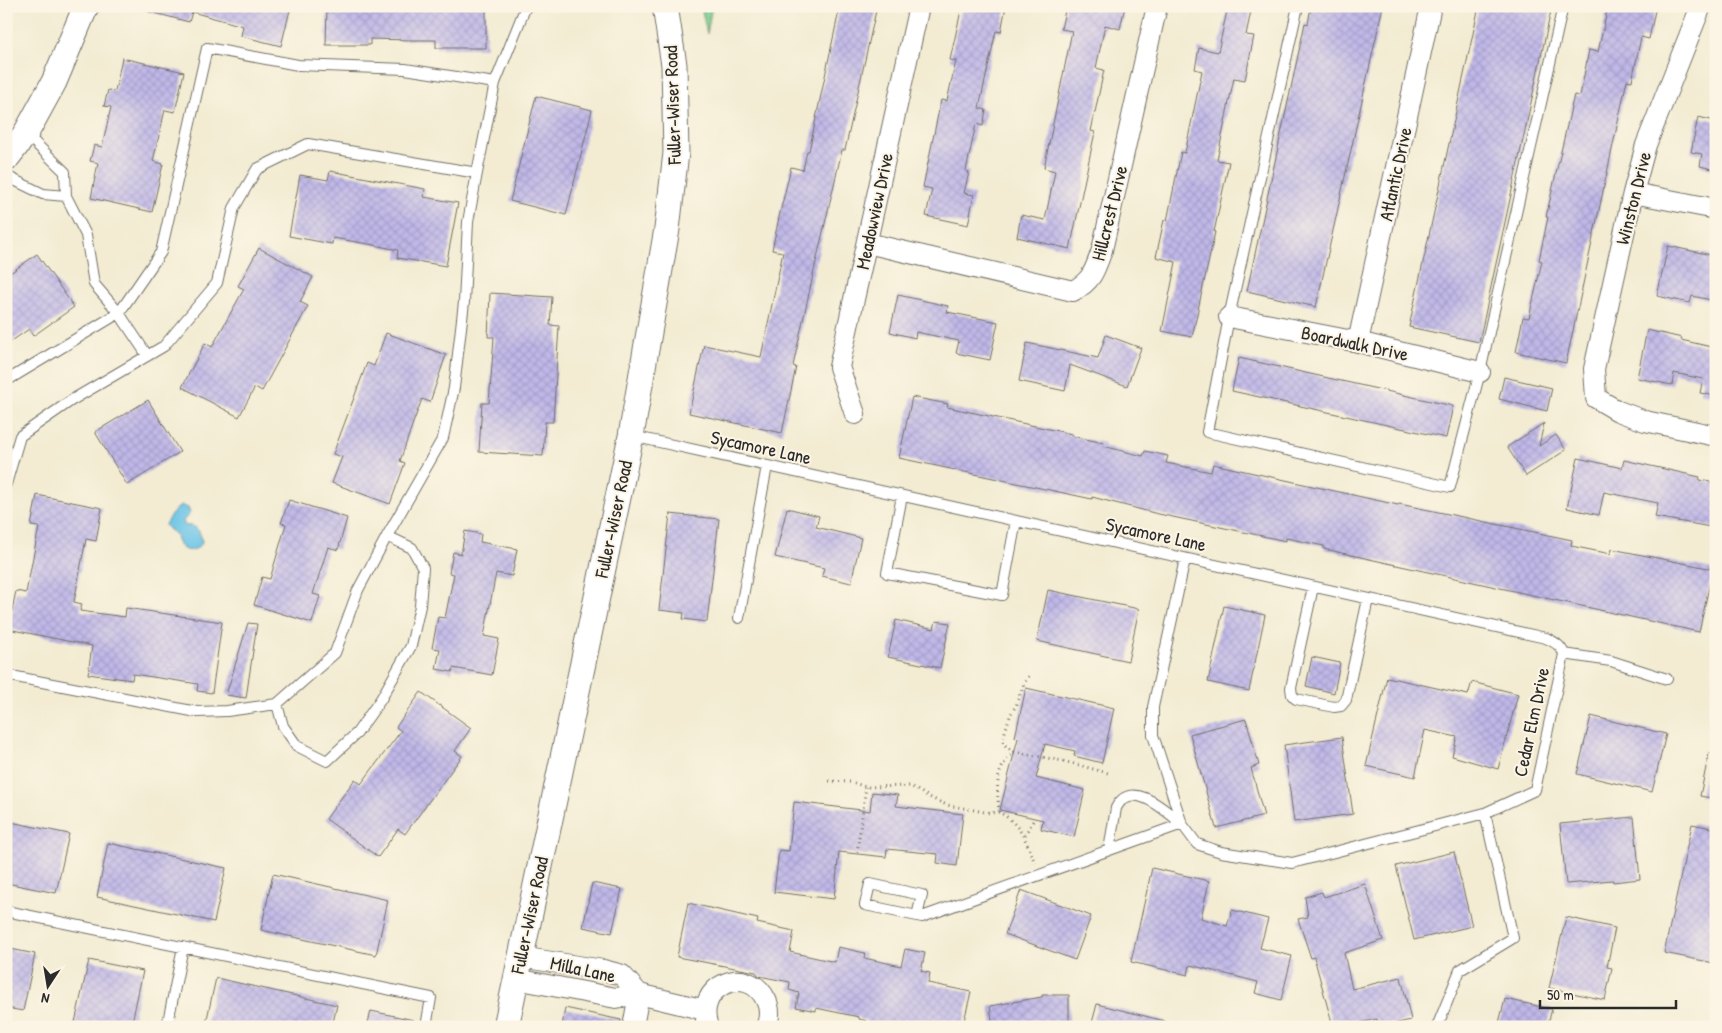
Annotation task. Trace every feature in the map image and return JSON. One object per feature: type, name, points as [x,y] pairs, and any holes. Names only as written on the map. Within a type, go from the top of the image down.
[{"type":"street","points":[[7,160],[26,133],[54,82],[86,6]]},
{"type":"street","name":"Fuller-Wiser Road","points":[[506,1027],[631,436],[667,228],[676,153],[674,65],[665,6]]},
{"type":"street","name":"Meadowview Drive","points":[[855,414],[839,367],[919,6]]},
{"type":"street","name":"Hillcrest Drive","points":[[867,243],[1073,291],[1084,285],[1094,272],[1102,250],[1157,6]]},
{"type":"street","name":"Atlantic Drive","points":[[1358,342],[1431,6]]},
{"type":"street","name":"Winston Drive","points":[[1701,6],[1656,115],[1646,145],[1633,193],[1594,369],[1596,398],[1618,412],[1645,421],[1716,436]]},
{"type":"street","points":[[1633,193],[1716,209]]},
{"type":"street","name":"Boardwalk Drive","points":[[1228,317],[1358,342],[1480,372]]},
{"type":"street","name":"Milla Lane","points":[[518,968],[603,970],[622,975],[639,994],[707,1018],[707,1001],[720,986],[729,982],[739,981],[748,983],[764,995],[773,1026]]},
{"type":"street","points":[[633,1027],[639,994]]},
{"type":"lane","points":[[6,675],[197,712],[227,711],[277,704],[335,653],[358,590],[386,536],[443,438],[454,388],[464,302],[468,222],[477,173],[495,83],[526,6]]},
{"type":"lane","points":[[1298,6],[1228,317],[1207,432],[1450,487],[1480,372],[1562,6]]},
{"type":"lane","points":[[6,381],[119,313],[161,252],[207,48],[298,64],[405,69],[495,83]]},
{"type":"lane","points":[[26,133],[65,172],[66,196],[86,234],[94,284],[119,313],[147,356]]},
{"type":"lane","points":[[6,484],[20,436],[72,400],[164,346],[217,283],[234,208],[257,169],[308,144],[477,173]]},
{"type":"lane","points":[[7,160],[43,194],[66,196]]},
{"type":"lane","name":"Sycamore Lane","points":[[631,436],[1546,638],[1562,648],[1564,654]]},
{"type":"lane","points":[[739,618],[767,466]]},
{"type":"lane","points":[[902,496],[887,573],[1002,595],[1016,521]]},
{"type":"lane","points":[[277,704],[283,726],[297,746],[327,761],[357,733],[381,699],[411,646],[420,606],[423,568],[412,548],[386,536]]},
{"type":"lane","points":[[1182,824],[1153,735],[1152,707],[1185,558]]},
{"type":"lane","points":[[1313,587],[1292,695],[1296,699],[1334,708],[1341,706],[1346,700],[1368,599]]},
{"type":"lane","points":[[1564,654],[1611,661],[1667,679]]},
{"type":"lane","name":"Cedar Elm Drive","points":[[1484,814],[1535,790],[1564,654]]},
{"type":"lane","points":[[1108,850],[1116,808],[1119,802],[1126,796],[1139,795],[1161,807],[1182,824],[1197,844],[1221,852],[1292,863],[1484,814],[1513,938],[1460,970],[1438,1027]]},
{"type":"lane","points":[[917,916],[922,895],[870,884],[865,905],[917,916],[922,917],[1182,824]]},
{"type":"lane","points":[[6,911],[432,998],[426,1027]]},
{"type":"lane","points":[[167,1027],[183,947]]},
{"type":"path","points":[[1029,676],[1009,717],[1004,742],[1014,752],[1063,761],[1108,773]]},
{"type":"path","points":[[999,812],[999,772],[1014,752]]},
{"type":"path","points":[[829,781],[851,782],[866,787],[910,786],[947,805],[990,813],[999,812],[1011,820],[1025,835],[1040,875]]},
{"type":"path","points":[[857,852],[866,787]]},
{"type":"path","points":[[1025,835],[1033,822]]},
{"type":"green space","points":[[701,6],[712,6],[707,34]]},
{"type":"water","points":[[181,505],[188,508],[190,513],[183,521],[185,526],[193,526],[201,535],[202,543],[189,551],[182,548],[176,534],[165,525]]},
{"type":"building","points":[[148,6],[291,6],[281,46],[241,36],[243,26],[192,12],[189,22],[147,11]]},
{"type":"building","points":[[327,6],[486,6],[486,48],[436,48],[436,40],[370,39],[370,45],[326,45]]},
{"type":"building","points":[[840,6],[877,6],[845,150],[842,150],[813,275],[793,366],[796,367],[782,433],[689,413],[704,345],[761,357],[783,252],[772,250],[780,213],[791,167],[803,170],[807,151],[809,151]]},
{"type":"building","points":[[962,6],[1006,6],[1001,32],[996,31],[979,108],[986,110],[983,126],[976,124],[966,171],[969,172],[964,193],[974,195],[968,225],[926,216],[932,189],[923,187],[941,100],[947,101],[956,61],[950,60]]},
{"type":"building","points":[[1066,6],[1125,6],[1120,29],[1105,25],[1096,68],[1104,70],[1091,131],[1095,132],[1070,249],[1017,237],[1021,215],[1045,220],[1055,171],[1044,168],[1072,31],[1061,29]]},
{"type":"building","points":[[1228,6],[1252,6],[1246,35],[1254,36],[1245,80],[1234,78],[1217,160],[1229,162],[1192,337],[1162,331],[1176,262],[1156,257],[1164,220],[1167,221],[1181,152],[1185,153],[1202,71],[1195,69],[1199,48],[1218,52]]},
{"type":"building","points":[[1311,6],[1383,6],[1316,307],[1247,291],[1305,23],[1308,24]]},
{"type":"building","points":[[1479,6],[1552,6],[1479,342],[1409,327]]},
{"type":"building","points":[[1608,6],[1656,6],[1649,39],[1641,37],[1632,81],[1627,80],[1566,363],[1516,352],[1523,317],[1529,318],[1542,261],[1539,260],[1548,217],[1546,217],[1574,95],[1580,96],[1589,50],[1598,52]]},
{"type":"building","points":[[122,58],[184,72],[175,112],[165,110],[153,161],[163,164],[152,212],[91,198],[98,163],[90,161],[94,145],[102,147],[111,107],[104,106],[108,90],[115,91]]},
{"type":"building","points":[[536,96],[592,110],[566,215],[510,201]]},
{"type":"building","points":[[1698,117],[1716,121],[1716,170],[1700,166],[1702,154],[1691,152]]},
{"type":"building","points":[[330,171],[425,189],[424,197],[458,203],[446,266],[397,258],[398,250],[374,245],[333,238],[332,244],[289,236],[300,175],[328,180]]},
{"type":"building","points":[[1668,246],[1716,256],[1716,301],[1692,296],[1690,303],[1657,296]]},
{"type":"building","points":[[259,248],[313,277],[300,302],[308,306],[262,391],[255,387],[239,417],[182,387],[205,343],[212,347],[244,289],[238,286]]},
{"type":"building","points":[[37,254],[74,307],[33,336],[29,329],[6,345],[6,276]]},
{"type":"building","points":[[490,293],[552,297],[550,325],[559,326],[553,422],[545,422],[543,456],[479,452],[482,403],[489,403],[494,337],[488,337]]},
{"type":"building","points":[[898,295],[948,306],[947,312],[998,322],[990,360],[956,353],[959,341],[916,332],[915,338],[890,332]]},
{"type":"building","points":[[1647,330],[1716,348],[1716,396],[1700,393],[1703,379],[1674,373],[1672,385],[1637,378]]},
{"type":"building","points":[[386,333],[446,355],[430,402],[422,399],[400,461],[405,463],[390,504],[332,483],[342,457],[333,454],[367,363],[374,366]]},
{"type":"building","points":[[1106,335],[1141,348],[1127,386],[1070,365],[1065,391],[1019,381],[1027,343],[1098,358]]},
{"type":"building","points":[[1239,358],[1453,406],[1446,438],[1232,391]]},
{"type":"building","points":[[1504,377],[1552,388],[1547,411],[1499,399]]},
{"type":"building","points":[[912,397],[948,404],[947,407],[1072,434],[1072,436],[1104,443],[1103,446],[1143,456],[1145,451],[1168,456],[1166,463],[1211,472],[1213,464],[1398,505],[1572,540],[1571,546],[1611,554],[1612,549],[1713,569],[1699,632],[1324,549],[1324,546],[1286,538],[1286,541],[1154,513],[1092,497],[1092,499],[899,458]]},
{"type":"building","points":[[148,400],[180,452],[127,485],[95,432]]},
{"type":"building","points":[[1544,423],[1539,446],[1556,435],[1566,450],[1526,476],[1507,447]]},
{"type":"building","points":[[1578,458],[1622,468],[1624,460],[1700,477],[1699,480],[1716,483],[1716,528],[1655,517],[1658,503],[1604,492],[1599,515],[1567,508]]},
{"type":"building","points":[[37,495],[102,508],[96,541],[86,539],[74,602],[82,604],[80,611],[125,617],[126,608],[222,622],[212,693],[197,691],[198,684],[133,674],[132,680],[88,674],[92,646],[8,629],[16,591],[26,593],[39,527],[31,526]]},
{"type":"building","points":[[289,500],[347,518],[338,550],[328,547],[313,594],[320,596],[312,623],[254,605],[262,577],[270,579],[286,524],[281,523]]},
{"type":"building","points":[[787,508],[819,516],[816,527],[861,538],[851,583],[822,576],[824,568],[775,557]]},
{"type":"building","points":[[670,514],[719,519],[707,622],[683,619],[684,613],[659,610]]},
{"type":"building","points":[[465,531],[481,534],[480,542],[517,549],[512,576],[496,573],[484,636],[499,639],[492,675],[453,668],[452,672],[436,669],[440,649],[432,648],[438,617],[445,618],[454,574],[449,573],[453,552],[461,554]]},
{"type":"building","points":[[1048,590],[1139,609],[1128,661],[1037,641]]},
{"type":"building","points":[[1224,606],[1265,615],[1249,691],[1208,682]]},
{"type":"building","points":[[896,620],[934,629],[936,621],[950,623],[940,668],[888,657]]},
{"type":"building","points":[[248,623],[257,624],[246,698],[226,695]]},
{"type":"building","points":[[1312,657],[1340,663],[1334,693],[1306,686]]},
{"type":"building","points":[[1387,677],[1468,695],[1472,682],[1518,694],[1498,769],[1452,756],[1457,737],[1425,730],[1415,777],[1366,766]]},
{"type":"building","points":[[1026,688],[1114,708],[1102,763],[1074,756],[1075,751],[1045,744],[1036,778],[1085,790],[1074,837],[1041,829],[1043,820],[1000,810],[1018,738],[1015,737]]},
{"type":"building","points":[[421,692],[471,728],[455,751],[462,756],[405,834],[398,829],[378,857],[326,819],[355,779],[361,784],[401,731],[396,727]]},
{"type":"building","points":[[1591,716],[1666,734],[1652,792],[1577,774]]},
{"type":"building","points":[[1246,719],[1259,765],[1251,768],[1264,816],[1216,828],[1190,734]]},
{"type":"building","points":[[1342,737],[1353,814],[1294,822],[1284,745]]},
{"type":"building","points":[[1709,753],[1716,754],[1716,799],[1700,796]]},
{"type":"building","points":[[872,792],[898,795],[896,806],[963,814],[957,866],[937,863],[938,854],[887,849],[886,857],[839,852],[834,899],[774,892],[779,850],[789,851],[794,802],[870,811]]},
{"type":"building","points":[[1634,817],[1640,879],[1566,884],[1560,824]]},
{"type":"building","points":[[6,821],[69,834],[56,893],[6,883]]},
{"type":"building","points":[[1692,824],[1716,829],[1716,955],[1714,963],[1664,953]]},
{"type":"building","points":[[108,843],[226,868],[214,922],[97,897]]},
{"type":"building","points":[[1454,852],[1472,926],[1414,940],[1396,866]]},
{"type":"building","points":[[1152,868],[1209,881],[1201,918],[1227,926],[1232,910],[1268,919],[1260,948],[1292,956],[1281,1000],[1255,993],[1258,982],[1190,965],[1188,975],[1131,962]]},
{"type":"building","points":[[273,874],[388,900],[376,955],[261,930]]},
{"type":"building","points":[[592,883],[622,889],[612,933],[583,927]]},
{"type":"building","points":[[1365,884],[1383,940],[1344,953],[1352,989],[1401,977],[1411,1020],[1381,1027],[1379,1027],[1377,1019],[1344,1027],[1333,1027],[1314,957],[1311,958],[1298,919],[1308,917],[1305,897],[1322,892],[1324,897]]},
{"type":"building","points":[[1021,890],[1091,916],[1075,960],[1005,934]]},
{"type":"building","points":[[688,903],[758,919],[757,923],[794,931],[790,952],[835,962],[838,947],[865,953],[864,958],[901,966],[905,949],[925,953],[921,971],[930,973],[928,983],[971,992],[963,1025],[948,1022],[947,1027],[865,1027],[867,1021],[859,1019],[859,1017],[816,1008],[816,1011],[796,1007],[799,993],[789,990],[790,982],[759,976],[756,972],[677,957]]},
{"type":"building","points":[[1566,917],[1615,928],[1607,967],[1612,968],[1605,1000],[1549,988]]},
{"type":"building","points":[[6,948],[35,954],[23,1011],[6,1008]]},
{"type":"building","points":[[89,960],[143,971],[131,1027],[74,1027]]},
{"type":"building","points":[[216,978],[337,1005],[332,1027],[224,1027],[206,1023]]},
{"type":"building","points":[[1042,995],[1069,995],[1069,1027],[993,1027],[990,1006],[1042,997]]},
{"type":"building","points":[[1505,999],[1552,1009],[1547,1027],[1498,1027]]},
{"type":"building","points":[[1097,1004],[1165,1021],[1165,1027],[1091,1027]]},
{"type":"building","points":[[565,1008],[621,1020],[620,1027],[562,1027]]},
{"type":"building","points":[[371,1011],[414,1020],[413,1027],[367,1027]]}]
